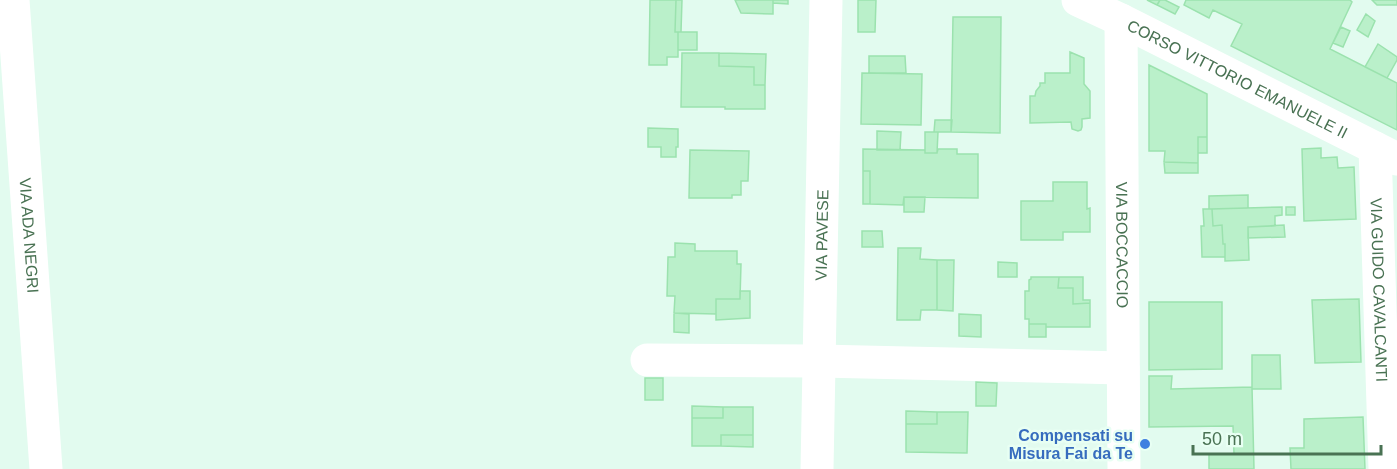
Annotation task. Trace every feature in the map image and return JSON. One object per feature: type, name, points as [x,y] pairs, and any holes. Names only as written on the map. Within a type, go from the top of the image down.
[{"type":"street","name":"VIA ADA NEGRI","points":[[13,0],[46,469]]},
{"type":"street","name":"VIA PAVESE","points":[[817,469],[826,0]]},
{"type":"street","name":"CORSO VITTORIO EMANUELE II","points":[[1078,0],[1386,153]]},
{"type":"street","name":"VIA BOCCACCIO","points":[[1121,20],[1124,469]]},
{"type":"street","name":"VIA GUIDO CAVALCANTI","points":[[1385,469],[1386,153]]},
{"type":"street","points":[[647,360],[820,361],[1123,368]]},
{"type":"building","points":[[650,0],[676,0],[675,32],[678,32],[678,57],[667,57],[667,65],[649,65]]},
{"type":"building","points":[[676,0],[682,0],[681,32],[675,32]]},
{"type":"building","points":[[735,0],[773,0],[773,14],[741,13]]},
{"type":"building","points":[[773,0],[788,0],[788,4],[773,3]]},
{"type":"building","points":[[858,0],[876,0],[875,32],[858,32]]},
{"type":"building","points":[[1147,0],[1160,0],[1157,5]]},
{"type":"building","points":[[1160,0],[1179,7],[1175,14],[1157,5]]},
{"type":"building","points":[[1186,0],[1350,0],[1352,2],[1330,49],[1397,83],[1397,130],[1231,46],[1242,24],[1213,10],[1209,18],[1184,5]]},
{"type":"building","points":[[1372,0],[1397,0],[1397,5],[1377,5]]},
{"type":"building","points":[[1366,14],[1375,21],[1368,37],[1357,30]]},
{"type":"building","points":[[953,17],[1001,17],[1000,133],[951,132]]},
{"type":"building","points":[[1341,27],[1350,31],[1343,47],[1333,43]]},
{"type":"building","points":[[678,32],[697,32],[697,50],[678,50]]},
{"type":"building","points":[[1378,44],[1397,57],[1387,78],[1365,67]]},
{"type":"building","points":[[1070,52],[1084,58],[1084,84],[1090,91],[1090,118],[1082,119],[1081,130],[1078,131],[1072,129],[1071,122],[1030,123],[1030,96],[1035,96],[1040,83],[1045,83],[1045,73],[1070,73]]},
{"type":"building","points":[[682,53],[719,53],[719,66],[754,67],[754,85],[765,85],[765,109],[681,107]]},
{"type":"building","points":[[719,53],[766,54],[765,85],[754,85],[754,67],[719,66]]},
{"type":"building","points":[[869,56],[905,56],[906,73],[869,73]]},
{"type":"building","points":[[1149,65],[1207,94],[1207,137],[1198,137],[1198,163],[1164,162],[1165,151],[1149,151]]},
{"type":"building","points":[[862,73],[922,74],[921,125],[861,124]]},
{"type":"building","points":[[935,120],[952,120],[951,132],[934,132]]},
{"type":"building","points":[[648,128],[678,129],[676,157],[661,157],[661,147],[648,147]]},
{"type":"building","points":[[877,131],[901,132],[900,150],[877,150]]},
{"type":"building","points":[[925,132],[938,132],[937,153],[925,153]]},
{"type":"building","points":[[1198,137],[1207,137],[1207,153],[1198,153]]},
{"type":"building","points":[[1321,148],[1321,158],[1337,157],[1338,168],[1354,167],[1356,219],[1304,221],[1302,149]]},
{"type":"building","points":[[863,149],[925,150],[925,153],[937,153],[938,149],[957,149],[957,154],[978,154],[978,198],[904,197],[903,205],[870,204],[870,171],[863,171]]},
{"type":"building","points":[[690,150],[749,151],[748,181],[741,181],[741,195],[732,195],[732,198],[689,198]]},
{"type":"building","points":[[1164,162],[1198,163],[1198,173],[1165,173]]},
{"type":"building","points":[[863,171],[870,171],[870,204],[863,204]]},
{"type":"building","points":[[1053,182],[1087,182],[1090,232],[1063,232],[1063,240],[1021,240],[1021,201],[1053,201]]},
{"type":"building","points":[[1248,195],[1248,208],[1209,209],[1209,196]]},
{"type":"building","points":[[904,197],[925,197],[924,212],[904,212]]},
{"type":"building","points":[[1282,207],[1282,215],[1275,216],[1275,226],[1248,227],[1249,260],[1225,261],[1222,225],[1213,226],[1212,209]]},
{"type":"building","points":[[1286,207],[1295,207],[1295,215],[1286,215]]},
{"type":"building","points":[[1203,209],[1212,209],[1213,226],[1222,225],[1225,257],[1202,257]]},
{"type":"building","points":[[1284,225],[1285,237],[1248,238],[1248,227]]},
{"type":"building","points":[[862,231],[882,231],[883,247],[862,247]]},
{"type":"building","points":[[675,243],[695,244],[695,251],[737,251],[737,264],[741,264],[740,299],[716,299],[716,314],[674,313],[675,296],[667,296],[668,257],[675,257]]},
{"type":"building","points":[[898,248],[921,248],[920,259],[937,260],[937,310],[921,310],[920,320],[897,320]]},
{"type":"building","points":[[937,260],[954,260],[953,311],[937,310]]},
{"type":"building","points":[[998,262],[1017,263],[1017,277],[998,277]]},
{"type":"building","points":[[1031,277],[1059,277],[1058,288],[1073,288],[1073,304],[1090,303],[1090,327],[1046,327],[1046,324],[1029,324],[1029,319],[1025,319],[1025,291],[1029,291]]},
{"type":"building","points":[[1059,277],[1083,277],[1083,300],[1090,300],[1090,303],[1073,304],[1073,288],[1058,288]]},
{"type":"building","points":[[740,291],[750,291],[750,318],[716,320],[716,299],[740,299]]},
{"type":"building","points":[[1359,299],[1361,362],[1315,363],[1312,300]]},
{"type":"building","points":[[1149,302],[1222,302],[1222,369],[1149,370]]},
{"type":"building","points":[[674,313],[689,314],[689,333],[674,332]]},
{"type":"building","points":[[959,314],[981,315],[981,337],[959,336]]},
{"type":"building","points":[[1029,324],[1046,324],[1046,337],[1029,337]]},
{"type":"building","points":[[1252,355],[1280,355],[1281,389],[1252,389]]},
{"type":"building","points":[[1149,376],[1172,376],[1171,389],[1252,387],[1254,469],[1209,469],[1209,454],[1234,454],[1233,426],[1149,427]]},
{"type":"building","points":[[645,378],[663,378],[663,400],[645,400]]},
{"type":"building","points":[[976,382],[997,383],[996,406],[976,406]]},
{"type":"building","points":[[692,406],[723,407],[723,418],[692,418]]},
{"type":"building","points":[[723,407],[753,407],[753,435],[721,435],[721,446],[692,446],[692,418],[723,418]]},
{"type":"building","points":[[906,411],[937,412],[937,424],[906,424]]},
{"type":"building","points":[[937,412],[968,412],[967,453],[906,452],[906,424],[937,424]]},
{"type":"building","points":[[1363,417],[1365,469],[1291,469],[1290,448],[1304,448],[1304,419]]},
{"type":"building","points":[[721,435],[753,435],[753,447],[721,446]]},
{"type":"place","name":"Compensati su Misura Fai da Te","points":[[1145,444]]}]
